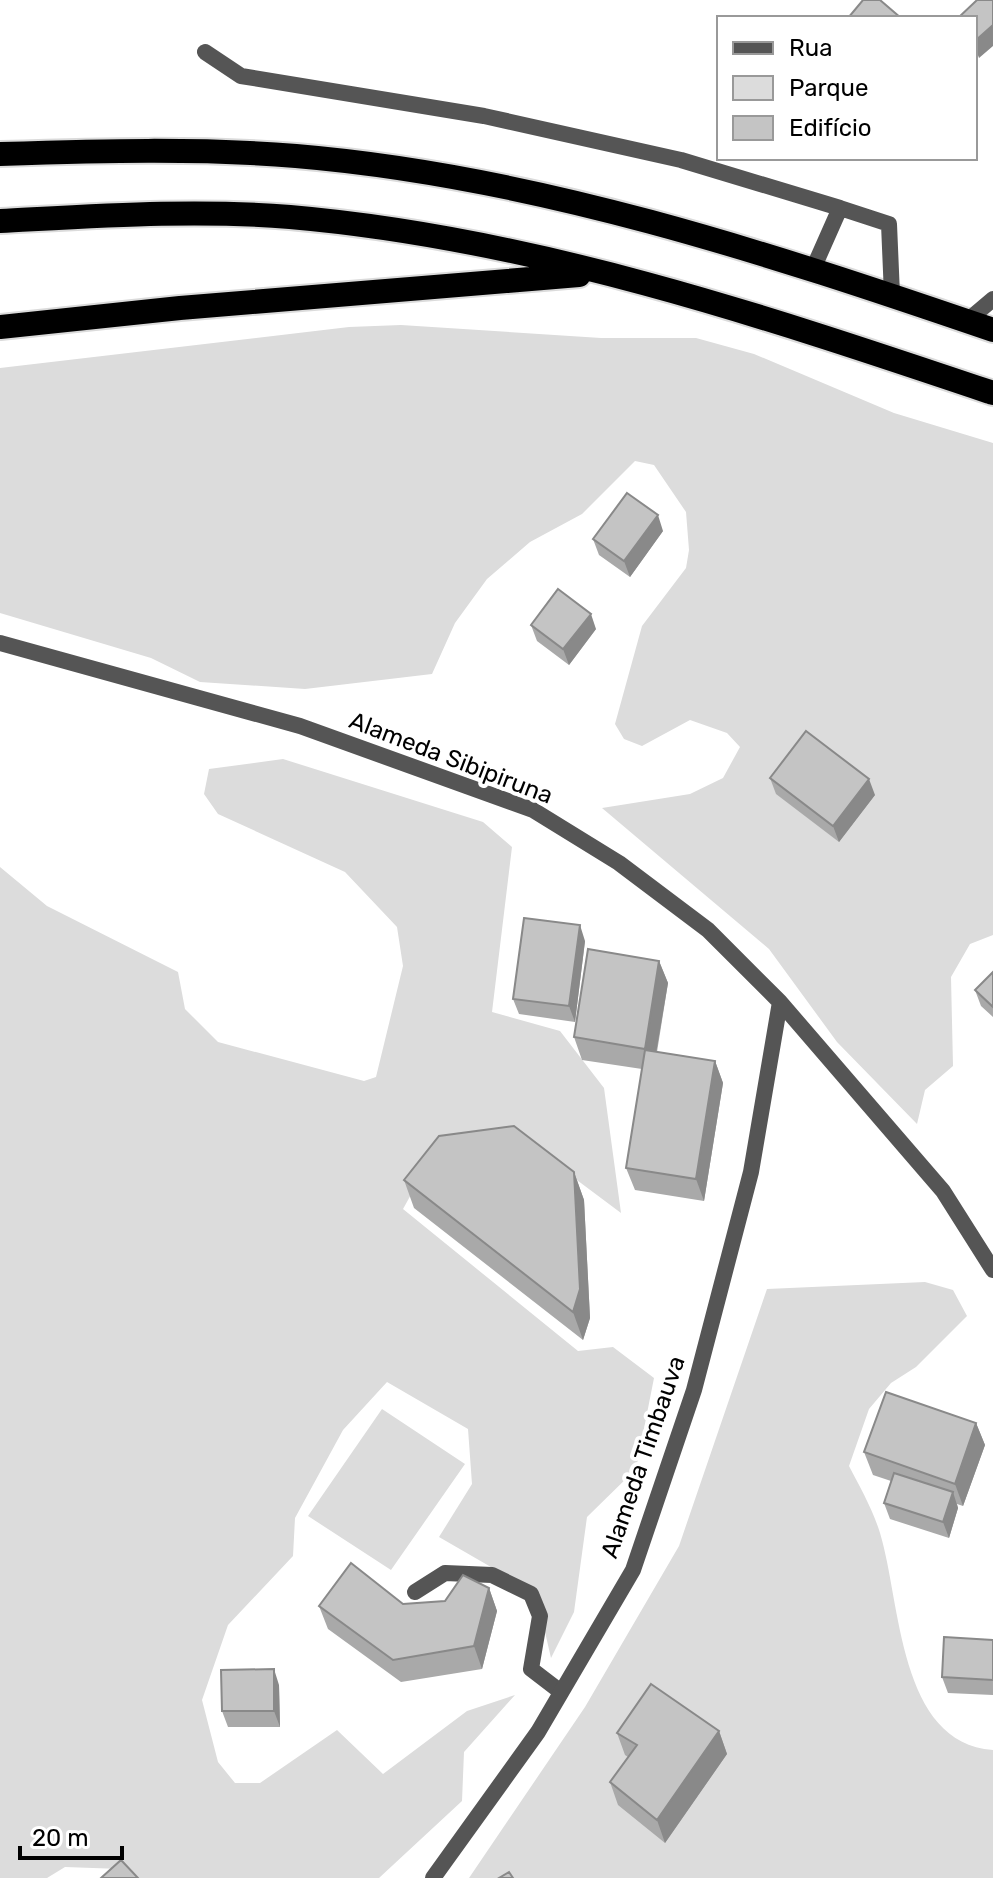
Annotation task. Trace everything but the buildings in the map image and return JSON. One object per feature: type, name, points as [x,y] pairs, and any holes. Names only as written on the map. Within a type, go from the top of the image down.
[{"type":"highway","points":[[0,154],[116,151],[296,156],[434,174],[642,220],[813,269],[993,330]]},
{"type":"highway","points":[[0,221],[154,213],[289,217],[422,233],[608,273],[763,315],[993,393]]},
{"type":"highway","points":[[0,327],[180,308],[608,273]]},
{"type":"street","points":[[205,52],[241,76],[484,116],[681,160],[889,224],[892,295]]},
{"type":"street","points":[[813,269],[840,208]]},
{"type":"street","points":[[967,321],[993,299]]},
{"type":"street","name":"Alameda Sibipiruna","points":[[0,643],[300,726],[533,810],[619,863],[708,930],[780,1002],[943,1191],[993,1270]]},
{"type":"street","name":"Alameda Timbauva","points":[[433,1878],[538,1732],[633,1570],[694,1390],[751,1172],[780,1002]]},
{"type":"street","points":[[415,1592],[445,1573],[492,1575],[531,1594],[540,1616],[531,1669],[561,1692]]},
{"type":"green space","points":[[401,325],[601,338],[696,338],[754,354],[894,413],[993,443],[993,935],[970,944],[951,977],[953,1066],[925,1090],[917,1124],[837,1042],[769,949],[602,808],[690,794],[723,778],[740,747],[727,733],[690,720],[642,746],[624,739],[615,724],[642,626],[686,568],[689,550],[686,512],[654,465],[635,461],[582,514],[530,542],[487,579],[455,623],[432,674],[305,689],[200,682],[151,658],[0,613],[0,368],[349,327]]},
{"type":"green space","points":[[283,759],[483,822],[512,847],[492,1012],[560,1031],[604,1088],[621,1213],[514,1133],[433,1155],[403,1209],[578,1351],[613,1347],[654,1378],[636,1469],[587,1517],[574,1612],[551,1658],[536,1593],[439,1537],[472,1484],[468,1429],[387,1382],[343,1430],[295,1518],[293,1556],[228,1625],[202,1700],[218,1762],[235,1783],[260,1783],[337,1730],[383,1774],[467,1711],[515,1695],[464,1752],[462,1801],[379,1878],[133,1878],[121,1869],[65,1867],[47,1878],[0,1878],[0,867],[47,906],[178,972],[185,1009],[218,1042],[364,1081],[376,1077],[403,966],[397,927],[345,872],[218,814],[204,794],[209,769]]},
{"type":"green space","points":[[925,1282],[953,1290],[967,1316],[916,1367],[891,1383],[869,1409],[849,1466],[880,1533],[900,1630],[921,1696],[938,1723],[962,1741],[993,1750],[993,1878],[469,1878],[585,1707],[679,1546],[767,1289]]},
{"type":"green space","points":[[382,1409],[465,1464],[391,1570],[308,1516]]}]
